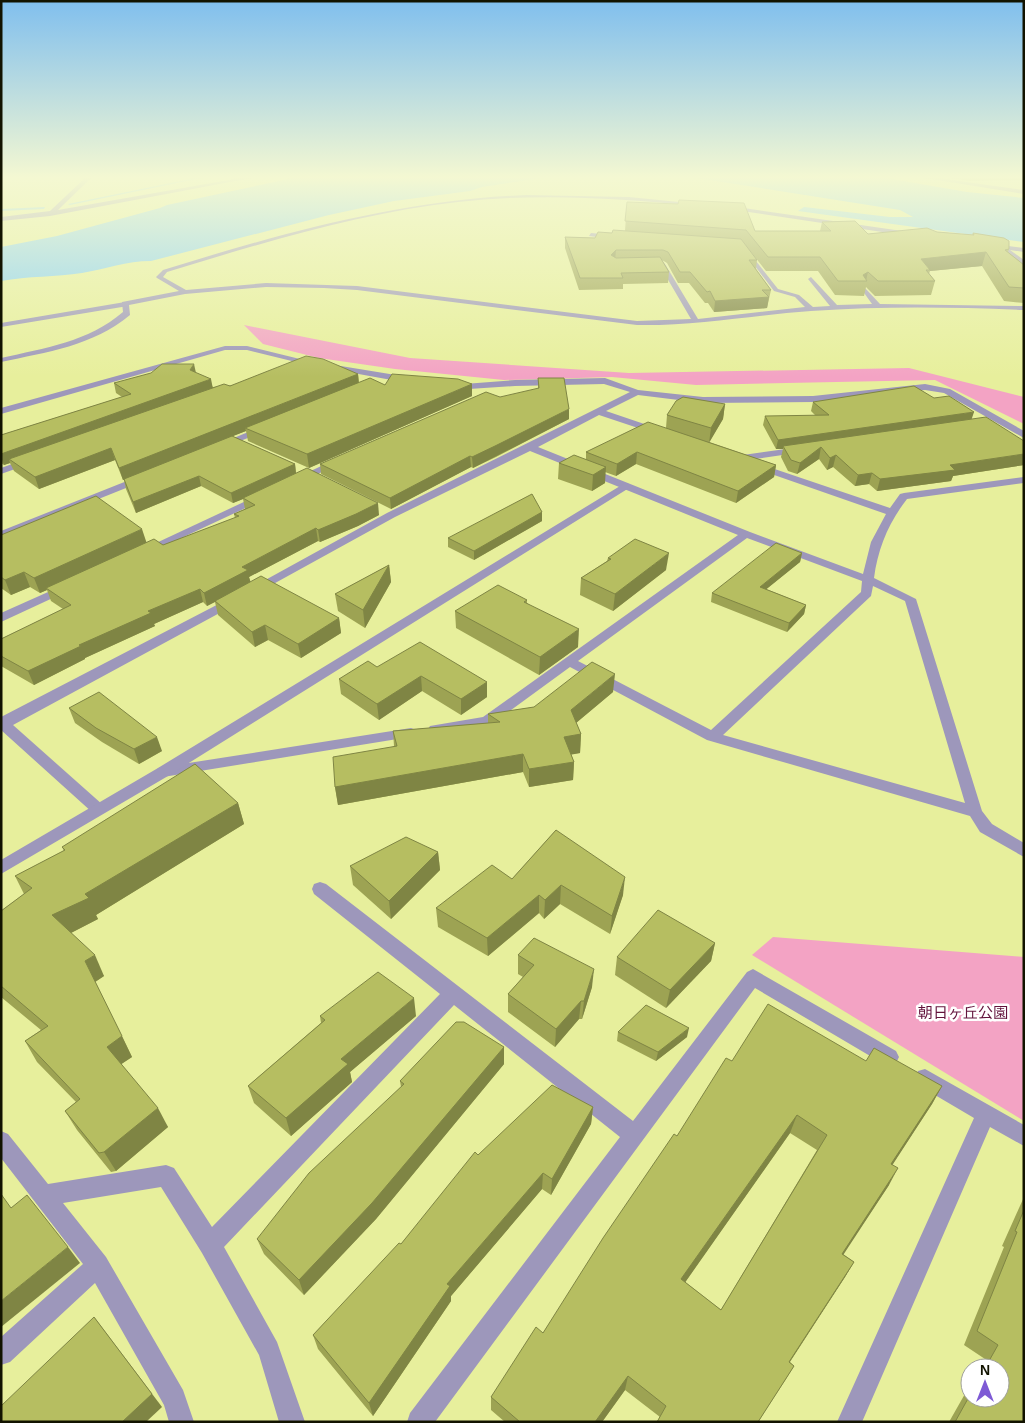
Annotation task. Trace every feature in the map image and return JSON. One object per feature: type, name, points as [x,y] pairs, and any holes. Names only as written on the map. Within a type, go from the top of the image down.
[{"type":"street","points":[[184,292],[159,277],[165,271],[258,244]]},
{"type":"street","points":[[985,244],[1024,250]]},
{"type":"street","points":[[742,246],[776,290],[797,296],[811,309]]},
{"type":"street","points":[[1001,247],[1024,263]]},
{"type":"street","points":[[653,264],[662,264],[696,321]]},
{"type":"street","points":[[811,279],[836,308]]},
{"type":"street","points":[[1,325],[184,292],[266,285],[356,288],[609,321],[665,324],[811,309],[878,306],[973,305],[1024,308]]},
{"type":"street","points":[[865,290],[878,306]]},
{"type":"street","points":[[1,360],[99,334],[115,325],[127,313],[125,304]]},
{"type":"street","points":[[1,411],[225,348],[247,348],[304,362],[418,382]]},
{"type":"street","points":[[285,368],[304,362]]},
{"type":"street","points":[[372,385],[390,378]]},
{"type":"street","points":[[446,386],[605,381],[636,392],[703,400],[813,399],[925,388],[947,392],[1024,435]]},
{"type":"street","points":[[488,395],[516,383]]},
{"type":"street","points":[[98,809],[2,724],[386,513],[530,447],[636,392]]},
{"type":"street","points":[[599,412],[664,434]]},
{"type":"street","points":[[979,424],[999,421]]},
{"type":"street","points":[[215,448],[270,426]]},
{"type":"street","points":[[234,440],[250,448]]},
{"type":"street","points":[[530,447],[746,534],[867,579],[910,599],[975,812],[986,828],[1024,851]]},
{"type":"street","points":[[814,448],[732,457],[891,512]]},
{"type":"street","points":[[1,470],[38,457]]},
{"type":"street","points":[[290,483],[345,458]]},
{"type":"street","points":[[292,467],[325,482]]},
{"type":"street","points":[[2,534],[150,474]]},
{"type":"street","points":[[712,737],[867,594],[867,579],[877,537],[891,512],[904,496],[1024,480]]},
{"type":"street","points":[[1,868],[163,772],[625,486]]},
{"type":"street","points":[[137,555],[272,491]]},
{"type":"street","points":[[163,772],[487,721],[746,534]]},
{"type":"street","points":[[1,618],[74,584]]},
{"type":"street","points":[[570,662],[712,737],[975,812]]},
{"type":"street","points":[[320,889],[634,1135]]},
{"type":"street","points":[[419,1422],[753,977],[1024,1136]]},
{"type":"street","points":[[210,1245],[453,993]]},
{"type":"street","points":[[849,1422],[986,1114]]},
{"type":"street","points":[[1,1141],[98,1265],[174,1399],[182,1422]]},
{"type":"street","points":[[43,1196],[166,1176],[210,1245],[269,1350],[292,1422]]},
{"type":"street","points":[[1,1353],[98,1265]]},
{"type":"green space","points":[[244,325],[410,358],[629,373],[909,368],[1024,397],[1024,424],[935,380],[696,385],[612,377],[504,380],[395,369],[319,358],[263,344]]},
{"type":"green space","name":"朝日ヶ丘公園","points":[[773,937],[1024,957],[1024,1121],[752,955]]},
{"type":"water","points":[[14,244],[215,244],[151,261],[142,261],[82,273],[1,281],[1,247]]},
{"type":"building","points":[[568,244],[745,244],[757,260],[749,260],[771,290],[762,290],[769,297],[715,301],[710,291],[707,292],[690,272],[680,272],[668,252],[663,250],[616,250],[611,255],[616,258],[660,257],[669,272],[621,273],[623,278],[580,278]]},
{"type":"building","points":[[758,244],[1009,244],[1009,249],[1005,250],[1024,265],[1024,288],[1009,287],[986,252],[921,259],[930,270],[926,270],[935,281],[878,281],[868,272],[863,275],[867,281],[838,281],[820,257],[768,257]]},
{"type":"building","points":[[306,356],[323,359],[358,374],[119,468],[111,448],[35,477],[9,459],[224,384],[230,386]]},
{"type":"building","points":[[162,364],[194,364],[190,370],[211,379],[1,454],[1,435],[131,394],[114,383],[151,373]]},
{"type":"building","points":[[392,374],[458,379],[472,384],[307,454],[245,428],[370,378],[385,385]]},
{"type":"building","points":[[538,378],[564,378],[569,409],[472,457],[470,456],[390,498],[320,464],[486,392],[500,397],[539,388]]},
{"type":"building","points":[[914,386],[934,398],[949,396],[974,412],[778,440],[765,416],[829,415],[813,402]]},
{"type":"building","points":[[683,397],[725,404],[711,428],[667,415],[676,401]]},
{"type":"building","points":[[986,417],[1024,441],[1024,454],[950,465],[955,470],[880,479],[872,473],[858,475],[836,455],[830,458],[821,447],[800,463],[791,460],[783,446]]},
{"type":"building","points":[[648,422],[776,465],[738,491],[637,452],[617,464],[586,452]]},
{"type":"building","points":[[232,436],[295,464],[231,493],[199,476],[133,502],[124,479]]},
{"type":"building","points":[[574,455],[606,467],[593,475],[559,463]]},
{"type":"building","points":[[307,468],[378,503],[318,530],[316,528],[242,567],[248,570],[204,593],[200,589],[148,611],[151,613],[79,645],[81,646],[28,671],[1,656],[1,639],[71,605],[46,588],[154,539],[163,545],[239,516],[234,514],[255,505],[243,498]]},
{"type":"building","points":[[532,494],[542,512],[474,551],[448,538]]},
{"type":"building","points":[[96,496],[142,529],[34,578],[24,572],[5,580],[1,577],[1,535]]},
{"type":"building","points":[[635,539],[669,553],[615,594],[581,578],[611,559],[608,558]]},
{"type":"building","points":[[776,543],[802,553],[760,587],[806,605],[789,623],[712,593]]},
{"type":"building","points":[[389,565],[363,610],[335,594]]},
{"type":"building","points":[[261,576],[339,618],[298,644],[265,625],[252,632],[215,601]]},
{"type":"building","points":[[498,585],[527,600],[524,602],[579,629],[540,657],[455,611]]},
{"type":"building","points":[[420,642],[487,682],[461,699],[421,676],[377,704],[339,679],[368,661],[377,667]]},
{"type":"building","points":[[592,662],[615,674],[571,710],[581,734],[564,737],[574,762],[529,769],[523,754],[335,787],[333,757],[397,746],[393,731],[500,722],[488,714],[534,707]]},
{"type":"building","points":[[99,692],[157,737],[134,749],[96,728],[69,708]]},
{"type":"building","points":[[195,764],[238,803],[85,894],[89,898],[52,915],[95,955],[85,961],[122,1036],[107,1047],[158,1108],[104,1152],[99,1153],[65,1111],[80,1099],[25,1041],[48,1026],[1,986],[1,911],[32,888],[15,876],[65,850],[62,847]]},
{"type":"building","points":[[556,830],[625,877],[612,916],[561,885],[545,900],[539,895],[487,938],[436,908],[492,865],[512,879]]},
{"type":"building","points":[[406,837],[438,852],[389,901],[350,866]]},
{"type":"building","points":[[658,910],[715,943],[670,990],[617,957]]},
{"type":"building","points":[[534,938],[594,969],[584,1001],[581,1001],[556,1029],[508,994],[534,965],[518,955]]},
{"type":"building","points":[[378,972],[414,998],[341,1059],[348,1064],[286,1118],[248,1086],[325,1020],[320,1016]]},
{"type":"building","points":[[768,1004],[866,1061],[874,1048],[942,1086],[891,1164],[898,1168],[842,1254],[854,1262],[789,1362],[794,1366],[758,1422],[657,1422],[666,1406],[628,1376],[595,1422],[520,1422],[491,1397],[536,1327],[543,1333],[603,1238],[674,1134],[677,1136],[726,1058],[732,1061]],"holes":[[[797,1115],[827,1135],[721,1310],[681,1279]]]},
{"type":"building","points":[[646,1005],[689,1028],[658,1052],[618,1032]]},
{"type":"building","points":[[456,1022],[464,1022],[504,1047],[372,1203],[299,1280],[257,1239],[309,1173],[404,1084],[400,1081]]},
{"type":"building","points":[[552,1085],[593,1107],[552,1179],[543,1173],[447,1284],[450,1286],[369,1403],[313,1335],[399,1243],[401,1244],[475,1152],[478,1155]]},
{"type":"building","points":[[1,1194],[11,1208],[27,1195],[68,1247],[1,1301]]},
{"type":"building","points":[[1024,1210],[1024,1422],[955,1422],[963,1408],[1010,1408],[1010,1358],[991,1358],[998,1345],[977,1331],[1017,1232],[1015,1231]]},
{"type":"building","points":[[94,1317],[152,1394],[122,1422],[1,1422],[1,1406]]}]
